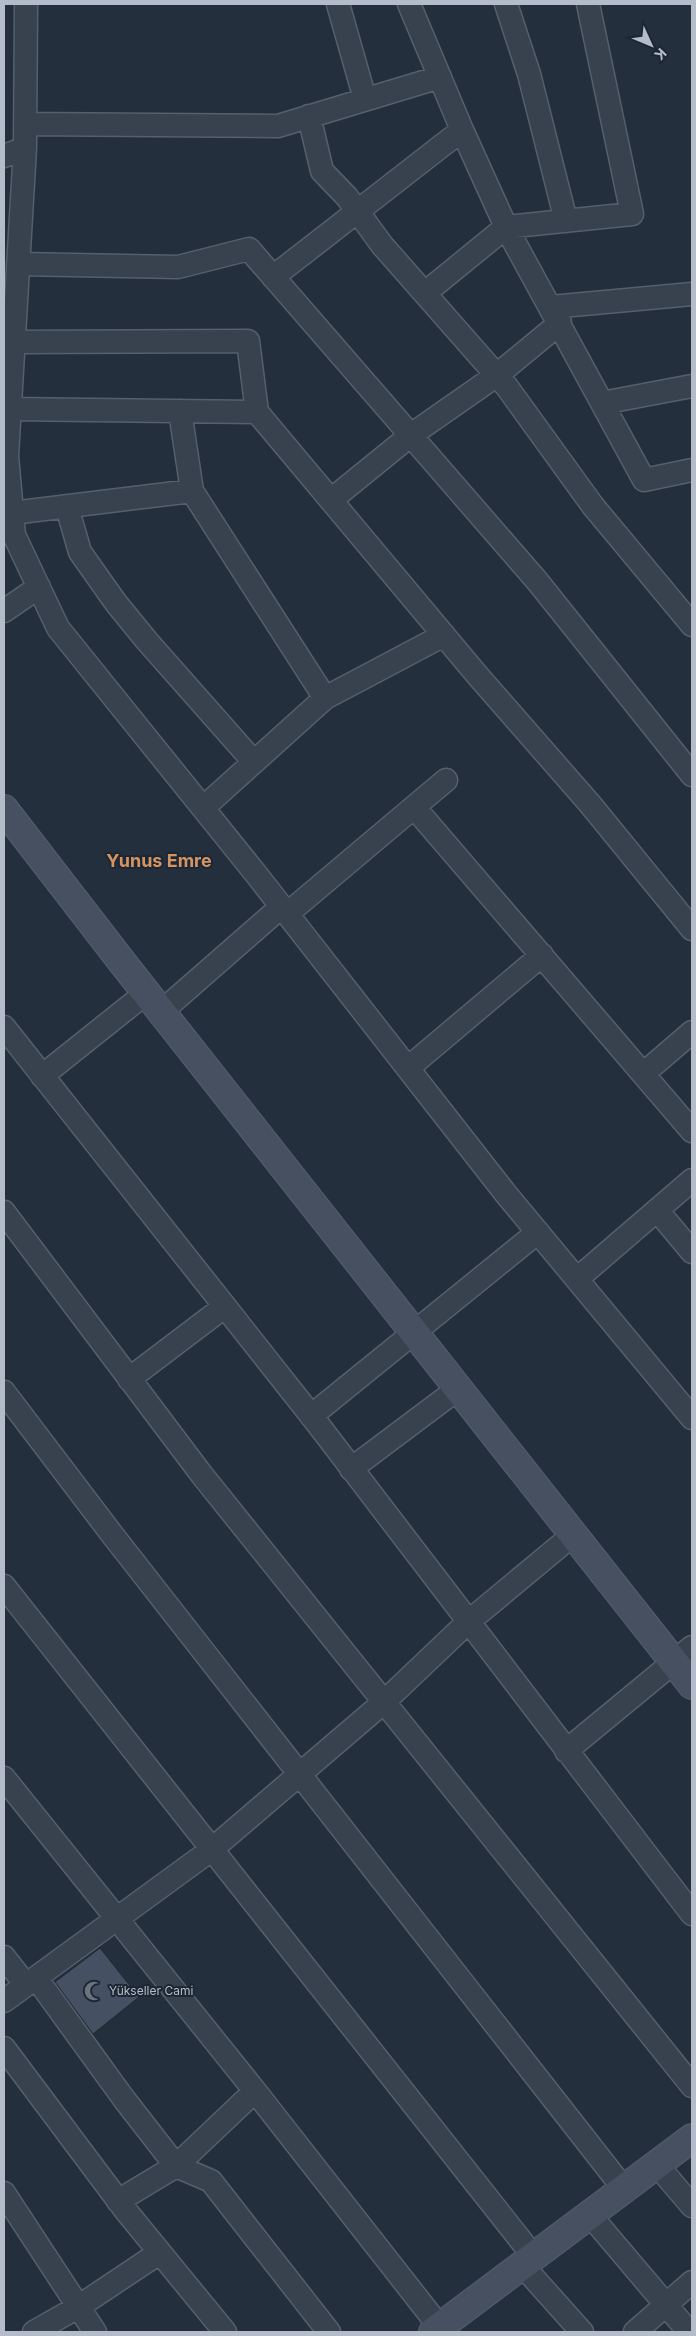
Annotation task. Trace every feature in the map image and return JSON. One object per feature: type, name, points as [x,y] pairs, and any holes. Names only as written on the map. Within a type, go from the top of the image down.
[{"type":"main road","points":[[4,809],[153,1002],[574,1534],[683,1654],[692,1685]]},
{"type":"main road","points":[[436,2329],[692,2138]]},
{"type":"street","points":[[26,4],[25,148],[13,274],[14,342],[6,445],[14,535],[58,628],[203,808],[538,1232],[692,1418]]},
{"type":"street","points":[[338,4],[366,99]]},
{"type":"street","points":[[409,4],[462,130],[506,227],[644,480],[692,470]]},
{"type":"street","points":[[506,4],[529,74],[566,220]]},
{"type":"street","points":[[425,293],[506,227],[632,214],[588,4]]},
{"type":"street","points":[[25,124],[278,126],[440,77]]},
{"type":"street","points":[[310,116],[322,171],[357,210],[382,244],[497,375],[593,506],[692,625]]},
{"type":"street","points":[[273,277],[462,130]]},
{"type":"street","points":[[4,156],[25,148]]},
{"type":"street","points":[[13,274],[178,267],[249,249],[538,582],[692,775]]},
{"type":"street","points":[[331,500],[411,435],[497,375],[555,315],[692,294]]},
{"type":"street","points":[[14,342],[248,341],[257,412],[444,635],[590,804],[692,928]]},
{"type":"street","points":[[602,403],[692,386]]},
{"type":"street","points":[[9,408],[257,412]]},
{"type":"street","points":[[180,411],[192,491],[325,698]]},
{"type":"street","points":[[12,513],[192,491]]},
{"type":"street","points":[[67,506],[80,552],[116,602],[147,641],[254,762]]},
{"type":"street","points":[[4,611],[39,587]]},
{"type":"street","points":[[203,808],[325,698],[444,635]]},
{"type":"street","points":[[42,1076],[153,1002],[284,910],[446,780]]},
{"type":"street","points":[[414,807],[692,1131]]},
{"type":"street","points":[[408,1068],[542,955]]},
{"type":"street","points":[[4,1027],[352,1468],[692,1914]]},
{"type":"street","points":[[643,1074],[692,1032]]},
{"type":"street","points":[[576,1279],[692,1180]]},
{"type":"street","points":[[657,1210],[692,1252]]},
{"type":"street","points":[[6,1220],[202,1475],[692,2086]]},
{"type":"street","points":[[311,1416],[538,1232]]},
{"type":"street","points":[[129,1379],[224,1306]]},
{"type":"street","points":[[352,1468],[458,1388]]},
{"type":"street","points":[[4,1392],[111,1533],[624,2189]]},
{"type":"street","points":[[4,2001],[211,1850],[384,1702],[468,1622],[574,1534]]},
{"type":"street","points":[[4,1586],[211,1850],[582,2332]]},
{"type":"street","points":[[566,1751],[683,1654]]},
{"type":"street","points":[[4,1778],[255,2091],[436,2329]]},
{"type":"street","points":[[4,1956],[31,1982],[176,2166],[211,2181],[329,2332]]},
{"type":"street","points":[[4,2048],[118,2201],[224,2332]]},
{"type":"street","points":[[118,2201],[176,2166],[255,2091]]},
{"type":"street","points":[[657,2165],[692,2206]]},
{"type":"street","points":[[4,2193],[95,2332]]},
{"type":"street","points":[[590,2215],[689,2332]]},
{"type":"street","points":[[34,2332],[78,2307],[159,2253]]},
{"type":"street","points":[[635,2332],[692,2282]]},
{"type":"building","name":"Yükseller Cami","points":[[100,1948],[139,1997],[93,2034],[55,1982]]},
{"type":"place","name":"Yükseller Cami","points":[[94,1991]]},
{"type":"district","name":"Yunus Emre","points":[[159,861]]}]
